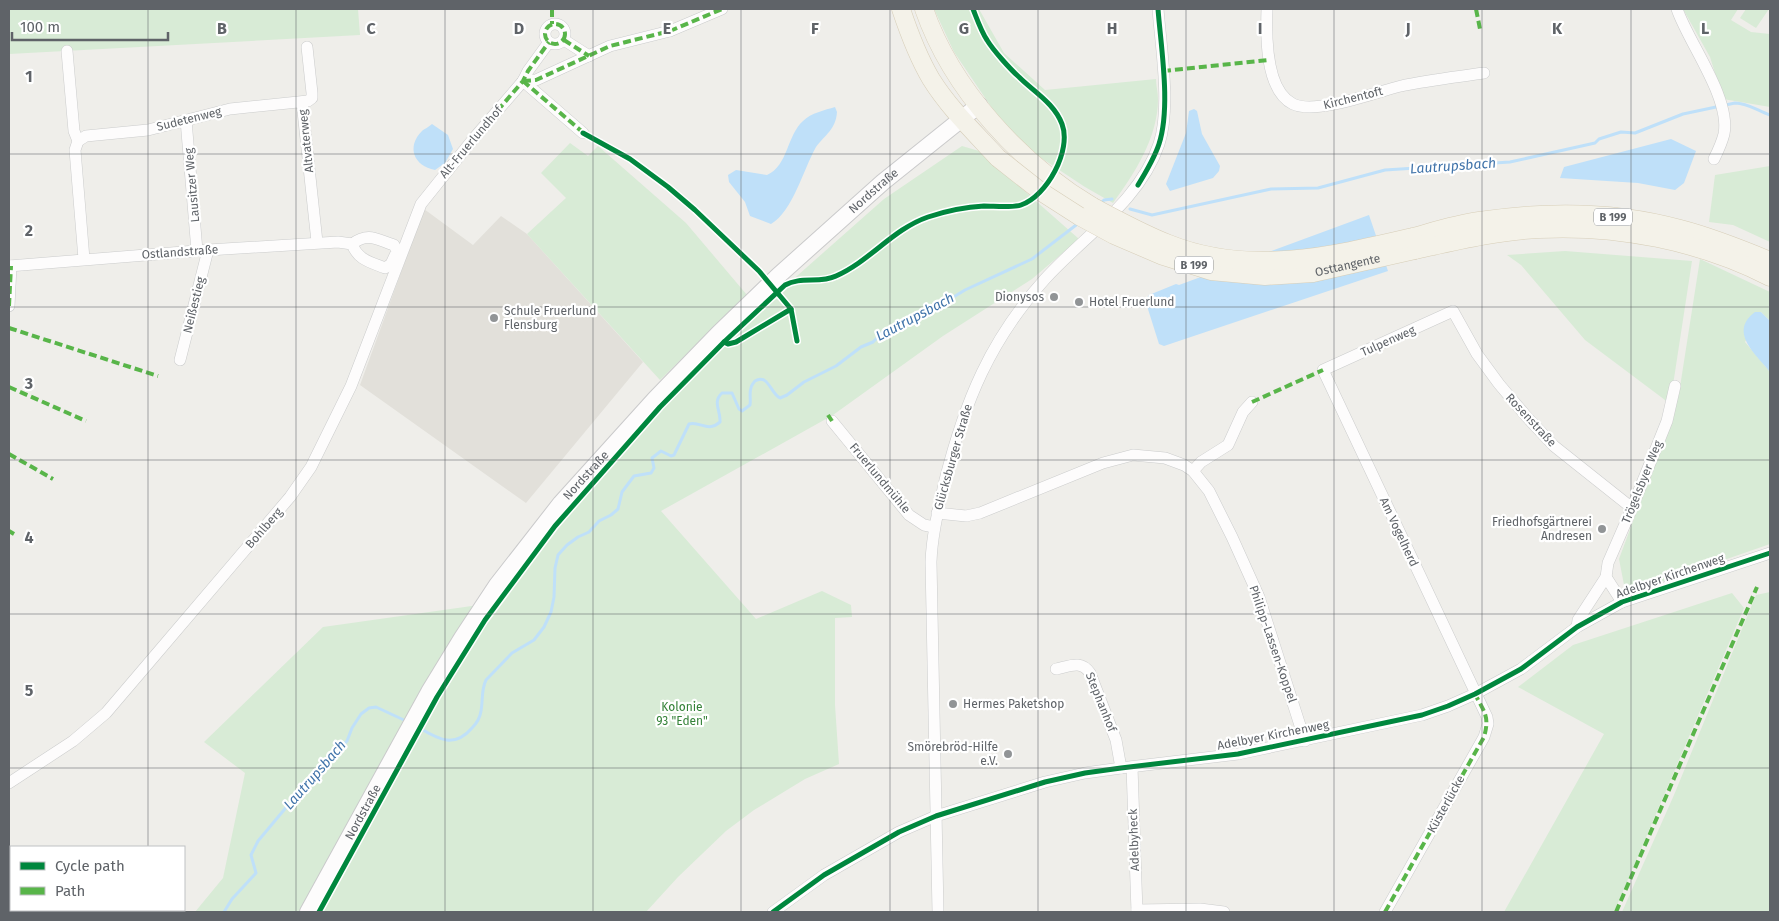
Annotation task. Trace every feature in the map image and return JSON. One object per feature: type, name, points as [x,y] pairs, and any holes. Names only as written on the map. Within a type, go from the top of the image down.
[{"type":"main road","name":"B 199","points":[[901,9],[911,40],[932,80],[963,120]]},
{"type":"main road","name":"B 199","points":[[924,9],[928,22],[951,67],[979,106]]},
{"type":"main road","name":"Nordstraße","points":[[308,912],[429,692],[462,638],[497,585],[562,503],[655,399],[778,276],[883,182],[979,106]]},
{"type":"main road","name":"Osttangente","points":[[979,106],[1012,145],[1056,182],[1093,207],[1169,245],[1216,258],[1268,262],[1310,259],[1538,229],[1596,229],[1636,234],[1675,242],[1721,257],[1770,277]]},
{"type":"main road","name":"Osttangente","points":[[963,120],[998,158],[1040,191],[1114,235],[1163,256],[1211,271],[1265,276],[1313,273],[1414,244],[1469,223],[1539,214],[1595,215],[1636,220],[1679,229],[1726,243],[1770,261]]},
{"type":"street","points":[[524,82],[536,80],[610,46],[670,31],[722,9]]},
{"type":"street","name":"Glücksburger Straße","points":[[938,912],[931,598],[932,543],[937,513],[953,448],[967,406],[994,347],[1019,310],[1046,278],[1120,206],[1138,185],[1151,163],[1159,144],[1165,111],[1158,9]]},
{"type":"street","name":"Kirchentoft","points":[[1266,9],[1266,48],[1273,75],[1286,98],[1293,104],[1312,108],[1326,106],[1401,86],[1484,73]]},
{"type":"street","points":[[1676,9],[1708,72],[1720,101],[1724,132],[1714,159]]},
{"type":"street","name":"Alt-Fruerlundhof","points":[[421,204],[479,132],[524,82],[528,71],[549,42],[545,32],[550,25],[561,26],[565,32],[564,40],[589,56]]},
{"type":"street","points":[[549,42],[557,44],[564,40]]},
{"type":"street","name":"Altvaterweg","points":[[307,47],[312,98],[302,102],[317,242]]},
{"type":"street","points":[[67,51],[74,131],[78,141],[76,150],[84,259]]},
{"type":"street","points":[[524,82],[583,133]]},
{"type":"street","name":"Sudetenweg","points":[[78,141],[86,136],[148,130],[230,109],[302,102]]},
{"type":"street","name":"Lausitzer Weg","points":[[186,120],[203,250]]},
{"type":"street","name":"Bohlberg","points":[[9,783],[73,741],[106,713],[290,497],[311,467],[351,386],[397,259],[421,204]]},
{"type":"street","name":"Ostlandstraße","points":[[10,266],[317,242],[352,244],[369,236],[394,246],[397,251],[397,259]]},
{"type":"street","points":[[352,244],[362,260],[385,268],[397,259]]},
{"type":"street","name":"Neißestieg","points":[[180,360],[203,250]]},
{"type":"street","points":[[9,306],[10,266]]},
{"type":"street","name":"Tulpenweg","points":[[1323,370],[1453,311]]},
{"type":"street","name":"Rosenstraße","points":[[1453,311],[1477,354],[1526,416],[1554,446],[1632,508]]},
{"type":"street","name":"Am Vogelherd","points":[[1323,370],[1476,694]]},
{"type":"street","name":"Trögelsbyer Weg","points":[[1577,627],[1578,620],[1606,578],[1608,563],[1667,421],[1675,386]]},
{"type":"street","points":[[1193,471],[1202,462],[1228,445],[1243,412],[1252,402]]},
{"type":"street","name":"Fruerlundmühle","points":[[832,421],[909,515],[924,525],[934,527]]},
{"type":"street","name":"Philipp-Lassen-Koppel","points":[[937,513],[966,516],[980,513],[1103,463],[1133,455],[1165,458],[1184,465],[1193,471],[1209,491],[1259,597],[1305,741]]},
{"type":"street","name":"Adelbyer Kirchenweg","points":[[773,912],[824,875],[861,853],[936,816],[1045,782],[1085,773],[1238,754],[1422,715],[1476,694],[1521,669],[1577,627],[1622,602],[1770,553]]},
{"type":"street","points":[[1606,578],[1622,602]]},
{"type":"street","name":"Stephanhof","points":[[1056,669],[1080,664],[1086,666],[1126,768]]},
{"type":"street","name":"Küsterlücke","points":[[1385,912],[1484,737],[1488,724],[1487,717],[1476,694]]},
{"type":"street","name":"Adelbyheck","points":[[1126,768],[1137,911]]},
{"type":"street","points":[[1137,911],[1200,909],[1224,912]]},
{"type":"shaded area","name":"Schule Fruerlund Flensburg","points":[[424,209],[473,245],[501,216],[527,234],[643,362],[526,503],[360,385]]},
{"type":"green space","points":[[9,9],[358,9],[360,35],[9,54]]},
{"type":"green space","points":[[934,9],[979,9],[1004,53],[1045,90],[1156,79],[1157,113],[1150,141],[1137,167],[1113,203],[1029,150],[996,114],[954,52]]},
{"type":"green space","points":[[1683,9],[1738,9],[1731,20],[1751,32],[1770,34],[1770,107],[1723,99],[1710,57]]},
{"type":"green space","points":[[1746,9],[1769,9],[1756,28],[1740,18]]},
{"type":"green space","points":[[570,143],[588,156],[598,146],[686,223],[747,295],[660,380],[527,234],[566,198],[541,173]]},
{"type":"green space","name":"Lautrupsbach","points":[[962,146],[979,151],[1079,239],[1032,279],[943,336],[833,415],[661,511],[756,619],[822,591],[851,605],[852,617],[835,618],[835,705],[839,764],[805,779],[754,810],[726,831],[678,877],[646,912],[195,912],[223,878],[245,773],[204,742],[323,627],[500,602],[581,500],[675,395],[763,306],[884,199]]},
{"type":"green space","points":[[1770,166],[1770,242],[1733,225],[1709,222],[1715,175]]},
{"type":"green space","points":[[1565,251],[1692,261],[1669,403],[1585,340],[1521,265],[1507,255]]},
{"type":"green space","points":[[1700,259],[1770,292],[1770,321],[1761,312],[1745,342],[1770,372],[1770,544],[1635,591],[1625,590],[1619,559],[1675,408]]},
{"type":"green space","points":[[1770,592],[1770,912],[1622,912],[1674,795],[1756,595]]},
{"type":"green space","points":[[1732,593],[1744,608],[1614,912],[1504,912],[1604,734],[1518,687],[1573,645]]},
{"type":"water","points":[[835,107],[837,112],[835,123],[816,147],[797,189],[779,218],[771,224],[750,216],[745,202],[729,182],[728,175],[736,170],[767,175],[774,171],[803,121],[814,114]]},
{"type":"water","points":[[1194,109],[1197,111],[1202,134],[1220,166],[1219,171],[1213,178],[1170,191],[1166,184],[1186,133],[1189,111]]},
{"type":"water","points":[[432,124],[448,135],[453,149],[445,163],[435,170],[428,168],[417,160],[414,149],[417,137]]},
{"type":"water","points":[[1671,139],[1696,151],[1684,183],[1675,190],[1638,183],[1560,178],[1564,167]]},
{"type":"water","points":[[1369,215],[1388,271],[1164,346],[1159,344],[1147,306],[1146,299],[1149,295]]},
{"type":"water","points":[[1755,312],[1761,312],[1770,321],[1770,372],[1747,343],[1744,335],[1744,327],[1747,320]]},
{"type":"waterway","name":"Lautrupsbach","points":[[1130,209],[1152,215],[1271,189],[1318,188],[1385,170],[1510,162],[1595,143],[1599,139],[1621,132],[1635,133],[1683,114],[1735,103],[1749,106],[1770,115]]},
{"type":"waterway","name":"Lautrupsbach","points":[[1099,205],[1104,200],[1112,199]]},
{"type":"waterway","name":"Lautrupsbach","points":[[416,726],[438,738],[451,740],[465,735],[478,721],[486,680],[512,653],[534,640],[544,627],[551,612],[554,597],[555,568],[558,555],[567,545],[589,532],[599,521],[618,509],[622,492],[634,476],[651,473],[654,468],[652,458],[661,451],[671,456],[674,455],[689,424],[711,427],[720,422],[717,403],[722,393],[732,393],[739,409],[742,411],[750,405],[751,387],[759,379],[766,382],[780,398],[787,395],[804,382],[836,366],[861,347],[873,342],[885,330],[924,315],[965,290],[1032,259],[1080,222]]},
{"type":"waterway","name":"Lautrupsbach","points":[[224,912],[232,899],[256,873],[251,855],[258,841],[299,792],[347,741],[352,728],[361,714],[369,708],[376,707],[406,721]]},
{"type":"marked path","points":[[552,9],[552,24]]},
{"type":"marked path","points":[[523,81],[536,80],[610,46],[670,31],[722,9]]},
{"type":"marked path","points":[[1476,9],[1480,29]]},
{"type":"marked path","points":[[555,24],[562,27],[565,34],[562,41],[555,44],[548,41],[545,34],[548,27],[555,24]]},
{"type":"marked path","points":[[564,40],[589,56]]},
{"type":"marked path","points":[[474,138],[523,81],[549,42]]},
{"type":"marked path","points":[[1163,71],[1268,60]]},
{"type":"marked path","points":[[523,81],[586,135]]},
{"type":"marked path","points":[[9,306],[11,266]]},
{"type":"marked path","points":[[9,328],[158,376]]},
{"type":"marked path","points":[[1252,402],[1323,370]]},
{"type":"marked path","points":[[9,387],[86,421]]},
{"type":"marked path","points":[[828,415],[832,421]]},
{"type":"marked path","points":[[9,454],[53,479]]},
{"type":"marked path","points":[[9,531],[14,534]]},
{"type":"marked path","points":[[1616,912],[1757,587]]},
{"type":"marked path","points":[[1385,912],[1484,737],[1486,719],[1475,694]]},
{"type":"cycle path","points":[[319,912],[437,697],[485,620],[555,526],[660,407],[724,342],[785,285],[791,282],[824,280],[836,276],[860,262],[904,229],[928,217],[970,207],[1021,205],[1031,200],[1048,182],[1060,159],[1064,135],[1062,124],[1049,104],[1015,74],[993,49],[983,33],[973,9]]},
{"type":"cycle path","points":[[1138,185],[1155,155],[1163,129],[1165,95],[1158,9]]},
{"type":"cycle path","points":[[583,133],[630,159],[668,187],[759,271],[791,309],[797,341]]},
{"type":"cycle path","points":[[724,342],[728,344],[736,342],[791,309]]},
{"type":"cycle path","points":[[773,912],[824,875],[899,832],[936,816],[1045,782],[1085,773],[1238,754],[1422,715],[1475,694],[1521,669],[1577,627],[1622,602],[1770,553]]},
{"type":"place","name":"Dionysos","points":[[1054,297]]},
{"type":"place","name":"Hotel Fruerlund","points":[[1079,302]]},
{"type":"place","name":"Schule Fruerlund Flensburg","points":[[494,318]]},
{"type":"place","name":"Friedhofsgärtnerei Andresen","points":[[1602,529]]},
{"type":"place","name":"Hermes Paketshop","points":[[953,704]]},
{"type":"place","name":"Smörebröd-Hilfe e.V.","points":[[1008,754]]},
{"type":"park label","name":"Kolonie 93 \"Eden\"","points":[[682,714]]}]
